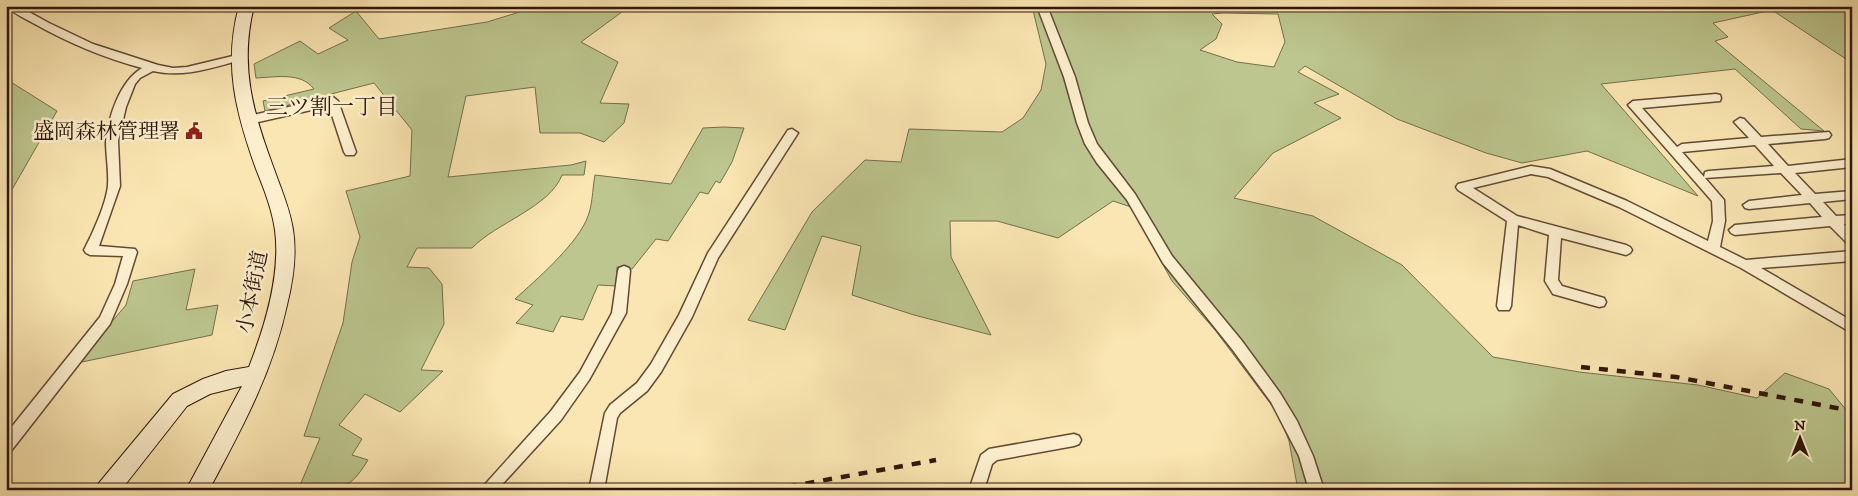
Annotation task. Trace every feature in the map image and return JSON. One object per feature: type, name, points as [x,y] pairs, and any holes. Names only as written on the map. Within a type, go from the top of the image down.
[{"type":"street","points":[[11,6],[49,27],[91,45],[153,66],[174,71],[237,58]]},
{"type":"street","name":"小本街道","points":[[197,490],[247,399],[273,321],[281,285],[285,236],[275,193],[249,120],[237,58],[240,27],[247,6]]},
{"type":"street","points":[[1042,6],[1049,31],[1064,62],[1081,121],[1091,144],[1107,169],[1135,203],[1172,266],[1226,330],[1276,395],[1299,439],[1317,490]]},
{"type":"street","points":[[6,446],[30,413],[105,320],[121,284],[131,252],[90,250],[96,241],[114,186],[112,141],[120,107],[130,83],[136,76],[153,66]]},
{"type":"street","points":[[1713,249],[1719,221],[1718,200],[1633,105],[1712,94],[1725,107]]},
{"type":"street","points":[[249,120],[333,101],[350,152]]},
{"type":"street","points":[[1740,122],[1810,199],[1852,241]]},
{"type":"street","points":[[596,490],[610,417],[615,409],[642,387],[656,368],[685,317],[712,256],[792,133]]},
{"type":"street","points":[[1682,148],[1825,135]]},
{"type":"street","points":[[1709,175],[1852,163]]},
{"type":"street","points":[[1626,250],[1512,220],[1462,187],[1531,170],[1550,173],[1623,204],[1745,265],[1852,328]]},
{"type":"street","points":[[1749,205],[1852,195]]},
{"type":"street","points":[[1735,230],[1852,219]]},
{"type":"street","points":[[1504,306],[1512,220]]},
{"type":"street","points":[[1555,232],[1553,286],[1558,290],[1599,302]]},
{"type":"street","points":[[1745,265],[1852,256]]},
{"type":"street","points":[[487,490],[543,433],[578,389],[595,361],[610,325],[619,314],[624,271]]},
{"type":"street","points":[[107,490],[180,400],[203,388],[226,380],[256,375]]},
{"type":"street","points":[[976,490],[986,460],[994,454],[1074,440]]},
{"type":"green space","points":[[539,6],[630,6],[581,42],[618,62],[600,103],[629,104],[624,123],[604,142],[580,133],[540,133],[535,87],[466,96],[448,177],[571,165],[586,161],[584,175],[562,175],[556,186],[535,206],[482,239],[472,248],[417,248],[407,267],[429,268],[442,284],[444,324],[421,370],[443,371],[400,412],[365,394],[339,425],[362,439],[352,455],[368,460],[353,479],[339,488],[331,490],[298,490],[320,438],[304,436],[343,323],[352,262],[360,237],[346,191],[410,176],[412,130],[374,83],[265,111],[263,101],[314,89],[309,84],[295,78],[256,78],[254,64],[300,41],[318,54],[348,40],[329,28],[356,11],[379,39],[487,22]]},
{"type":"green space","points":[[1032,6],[1852,6],[1852,63],[1772,10],[1713,23],[1728,37],[1715,41],[1824,131],[1801,129],[1735,69],[1601,84],[1698,196],[1587,151],[1522,163],[1486,153],[1397,119],[1305,66],[1298,72],[1339,94],[1314,103],[1341,118],[1273,153],[1234,198],[1313,216],[1402,265],[1493,357],[1579,372],[1698,385],[1757,398],[1785,373],[1829,389],[1852,417],[1852,490],[1298,490],[1289,441],[1279,415],[1215,330],[1172,281],[1131,207],[1113,201],[1058,238],[997,221],[950,221],[951,257],[991,335],[914,315],[852,295],[861,246],[822,236],[785,330],[748,320],[812,212],[865,160],[901,162],[909,129],[1002,132],[1023,118],[1041,90],[1046,64]],"holes":[[[1212,14],[1278,14],[1285,42],[1274,67],[1237,62],[1200,50],[1216,39],[1222,24]]]},
{"type":"green space","points":[[6,79],[57,111],[6,200]]},
{"type":"green space","points":[[703,128],[744,128],[732,162],[720,183],[716,181],[708,194],[700,192],[668,241],[656,239],[632,269],[617,267],[616,286],[598,285],[583,320],[561,316],[553,332],[516,323],[533,305],[515,299],[564,252],[573,242],[586,221],[591,204],[595,175],[671,184]]},
{"type":"green space","points":[[195,269],[186,310],[218,305],[212,335],[77,363],[126,305],[133,281]]},
{"type":"railway","points":[[1581,367],[1676,377],[1852,411]]},
{"type":"railway","points":[[770,490],[936,460]]},
{"type":"place","name":"盛岡森林管理署","points":[[194,131]]},
{"type":"district","name":"三ツ割一丁目","points":[[332,106]]}]
